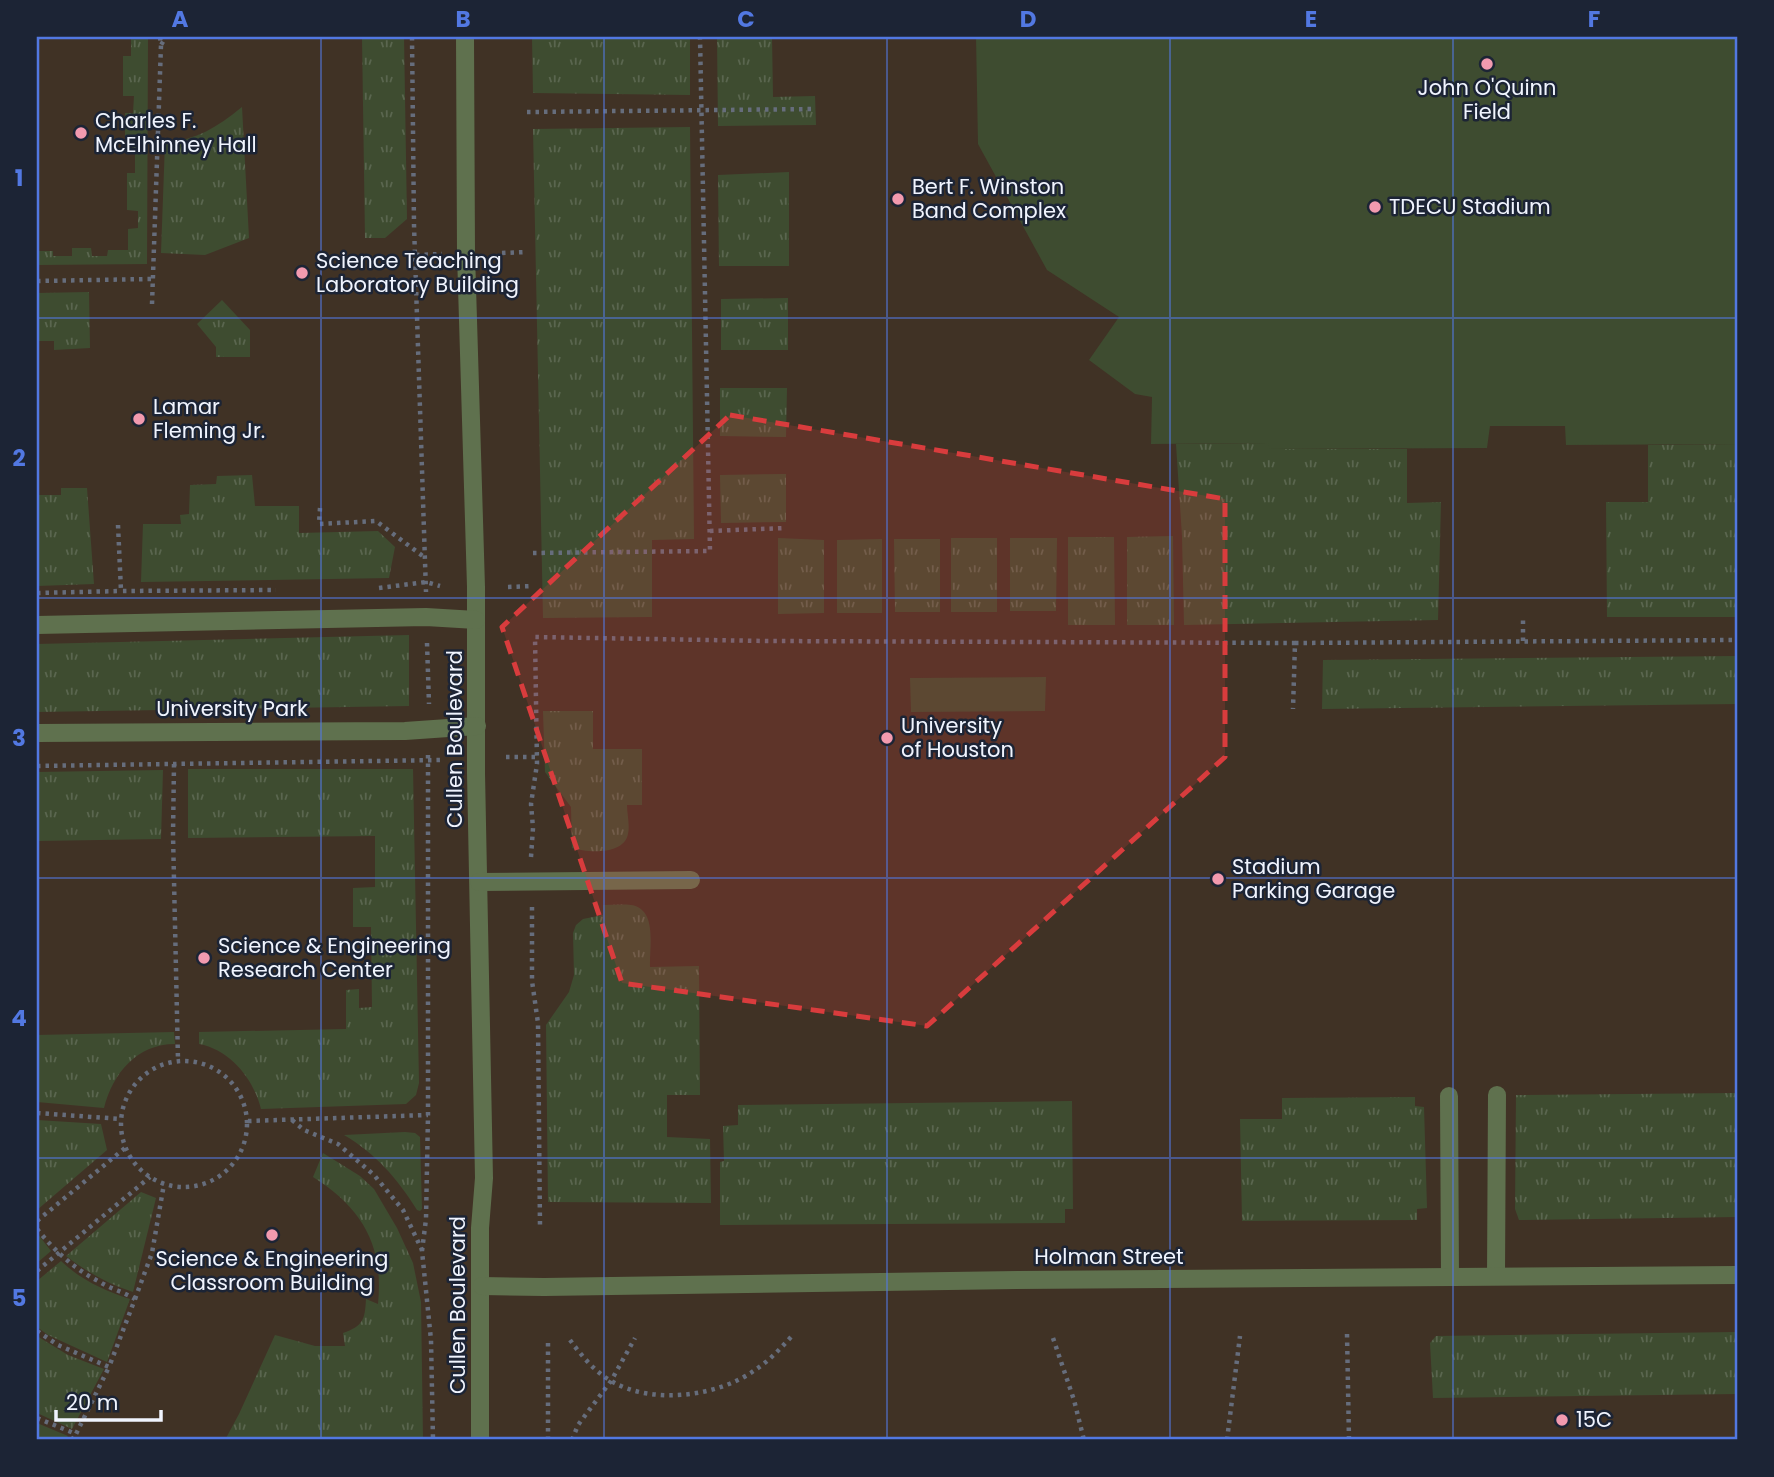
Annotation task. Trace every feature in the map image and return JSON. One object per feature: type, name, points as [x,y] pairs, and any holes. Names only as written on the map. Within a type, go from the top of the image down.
[{"type":"street","name":"Cullen Boulevard","points":[[465,37],[466,253],[476,620],[484,1178],[480,1228],[480,1440]]},
{"type":"street","points":[[37,625],[426,617],[476,620]]},
{"type":"street","name":"University Park","points":[[37,733],[428,730],[477,726]]},
{"type":"street","points":[[479,882],[691,880]]},
{"type":"street","points":[[1450,1096],[1450,1276]]},
{"type":"street","points":[[1496,1275],[1497,1096]]},
{"type":"street","name":"Holman Street","points":[[482,1286],[1496,1275],[1737,1276]]},
{"type":"path","points":[[152,304],[162,45],[160,37]]},
{"type":"path","points":[[162,45],[166,37]]},
{"type":"path","points":[[412,37],[426,594]]},
{"type":"path","points":[[533,553],[710,551],[700,37]]},
{"type":"path","points":[[527,112],[816,109]]},
{"type":"path","points":[[502,253],[526,252]]},
{"type":"path","points":[[416,255],[446,254]]},
{"type":"path","points":[[37,281],[152,279]]},
{"type":"path","points":[[320,508],[319,524],[376,521],[424,557]]},
{"type":"path","points":[[118,525],[121,592]]},
{"type":"path","points":[[710,531],[786,528]]},
{"type":"path","points":[[368,590],[426,582],[440,586]]},
{"type":"path","points":[[508,587],[533,586]]},
{"type":"path","points":[[37,593],[279,590]]},
{"type":"path","points":[[1523,617],[1523,641]]},
{"type":"path","points":[[540,1227],[538,1023],[532,981],[530,882],[533,828],[531,804],[536,757],[535,637],[1295,643],[1737,640]]},
{"type":"path","points":[[427,638],[429,704]]},
{"type":"path","points":[[1293,709],[1295,643]]},
{"type":"path","points":[[428,754],[428,1115],[426,1219],[422,1251],[431,1339],[433,1440]]},
{"type":"path","points":[[506,757],[536,757]]},
{"type":"path","points":[[37,766],[440,760]]},
{"type":"path","points":[[174,764],[178,1060]]},
{"type":"path","points":[[178,1060],[199,1062],[218,1069],[234,1083],[244,1101],[248,1121],[245,1142],[237,1160],[222,1174],[205,1184],[185,1187],[164,1184],[150,1177],[135,1164],[125,1148],[121,1133],[126,1097],[139,1079],[156,1066],[178,1060]]},
{"type":"path","points":[[37,1112],[121,1119]]},
{"type":"path","points":[[248,1121],[428,1115]]},
{"type":"path","points":[[292,1120],[304,1130],[338,1144],[373,1175],[403,1210],[422,1251]]},
{"type":"path","points":[[37,1221],[125,1148]]},
{"type":"path","points":[[37,1271],[150,1177]]},
{"type":"path","points":[[72,1440],[110,1367],[152,1253],[164,1184]]},
{"type":"path","points":[[37,1229],[57,1254],[74,1267],[101,1284],[135,1299]]},
{"type":"path","points":[[37,1331],[58,1345],[110,1367]]},
{"type":"path","points":[[1347,1334],[1349,1440]]},
{"type":"path","points":[[1227,1440],[1240,1336]]},
{"type":"path","points":[[570,1339],[585,1360],[611,1381],[632,1390],[682,1394],[731,1383],[754,1371],[791,1337]]},
{"type":"path","points":[[572,1440],[578,1425],[611,1381],[635,1338]]},
{"type":"path","points":[[1053,1338],[1084,1440]]},
{"type":"path","points":[[548,1343],[548,1440]]},
{"type":"path","points":[[37,1418],[76,1434]]},
{"type":"highlighted area","points":[[730,415],[1225,499],[1225,757],[927,1026],[622,983],[502,627]]},
{"type":"shaded area","name":"University of Houston","points":[[37,37],[1737,37],[1737,1440],[37,1440]]},
{"type":"green space","points":[[148,37],[147,264],[37,265],[37,251],[53,251],[53,256],[72,256],[72,248],[91,248],[92,256],[107,256],[108,250],[128,250],[128,229],[138,228],[138,211],[127,210],[127,173],[135,173],[135,153],[125,153],[125,113],[133,113],[134,96],[123,96],[123,56],[131,56],[131,39]]},
{"type":"green space","points":[[362,37],[404,37],[407,219],[385,238],[365,238]]},
{"type":"green space","points":[[532,37],[690,37],[690,95],[533,93]]},
{"type":"green space","points":[[717,37],[772,37],[773,97],[815,96],[816,125],[718,126]]},
{"type":"green space","name":"TDECU Stadium","points":[[976,37],[1737,37],[1737,444],[1566,445],[1565,426],[1490,426],[1487,448],[1270,449],[1268,443],[1151,444],[1152,397],[1135,394],[1089,360],[1119,317],[1047,270],[978,144]]},
{"type":"green space","points":[[242,107],[249,238],[205,255],[161,253],[165,143],[187,139],[206,131]]},
{"type":"green space","points":[[690,127],[694,539],[652,540],[652,617],[543,618],[533,129]]},
{"type":"green space","points":[[789,172],[789,266],[719,266],[718,175]]},
{"type":"green space","points":[[89,292],[90,348],[54,350],[54,341],[37,341],[37,293]]},
{"type":"green space","points":[[788,298],[788,350],[721,350],[721,299]]},
{"type":"green space","points":[[222,300],[250,330],[250,357],[216,357],[216,347],[197,324]]},
{"type":"green space","points":[[720,388],[787,388],[786,437],[720,436]]},
{"type":"green space","points":[[1269,443],[1271,449],[1407,449],[1407,503],[1441,502],[1438,620],[1184,625],[1176,444]]},
{"type":"green space","points":[[1737,444],[1737,617],[1607,617],[1606,502],[1648,502],[1648,445]]},
{"type":"green space","points":[[786,474],[786,522],[721,523],[720,475]]},
{"type":"green space","points":[[252,475],[255,506],[299,506],[299,533],[378,531],[395,547],[389,578],[141,582],[143,524],[181,524],[180,515],[189,514],[190,485],[216,484],[217,476]]},
{"type":"green space","points":[[61,488],[87,488],[94,584],[37,586],[37,495],[61,495]]},
{"type":"green space","points":[[1173,536],[1174,625],[1127,625],[1127,537]]},
{"type":"green space","points":[[1068,537],[1114,537],[1115,625],[1068,625]]},
{"type":"green space","points":[[778,538],[824,540],[824,613],[778,614]]},
{"type":"green space","points":[[951,538],[997,538],[997,612],[951,612]]},
{"type":"green space","points":[[1010,538],[1057,538],[1056,611],[1010,611]]},
{"type":"green space","points":[[882,539],[882,613],[837,613],[837,540]]},
{"type":"green space","points":[[894,539],[940,539],[940,612],[895,612]]},
{"type":"green space","points":[[409,635],[409,706],[37,712],[37,644]]},
{"type":"green space","points":[[1737,656],[1737,704],[1322,709],[1323,660]]},
{"type":"green space","points":[[1046,677],[1045,711],[911,712],[910,678]]},
{"type":"green space","points":[[543,711],[593,711],[593,749],[642,749],[642,805],[627,805],[628,834],[620,846],[604,851],[572,848],[571,807],[545,772]]},
{"type":"green space","points":[[188,769],[413,769],[419,1083],[416,1095],[406,1104],[261,1109],[253,1087],[239,1068],[211,1047],[199,1044],[199,1032],[346,1029],[346,990],[359,989],[359,1008],[372,1007],[371,927],[353,927],[353,888],[375,887],[375,836],[188,838]]},
{"type":"green space","points":[[163,770],[161,839],[37,841],[37,772]]},
{"type":"green space","points":[[603,905],[631,905],[640,908],[645,914],[650,930],[650,967],[699,966],[700,1095],[667,1095],[667,1137],[710,1139],[711,1203],[548,1202],[546,1025],[569,992],[574,975],[573,933],[576,925],[583,919],[603,915]]},
{"type":"green space","points":[[174,1032],[175,1044],[149,1049],[138,1055],[120,1072],[104,1108],[37,1102],[37,1035]]},
{"type":"green space","points":[[1737,1093],[1737,1217],[1519,1220],[1515,1209],[1516,1095]]},
{"type":"green space","points":[[1415,1097],[1415,1106],[1424,1107],[1427,1208],[1417,1209],[1417,1220],[1242,1221],[1240,1119],[1282,1119],[1282,1098]]},
{"type":"green space","points":[[1072,1101],[1073,1209],[1065,1209],[1065,1223],[720,1225],[723,1126],[738,1125],[738,1105]]},
{"type":"green space","points":[[37,1120],[101,1124],[107,1150],[37,1210]]},
{"type":"green space","points":[[415,1133],[420,1137],[420,1211],[385,1168],[366,1150],[344,1135]]},
{"type":"green space","points":[[323,1153],[360,1176],[374,1189],[397,1228],[413,1263],[421,1302],[423,1440],[225,1440],[275,1335],[315,1346],[345,1346],[343,1333],[355,1328],[362,1321],[366,1299],[378,1304],[377,1264],[366,1230],[345,1202],[313,1177]]},
{"type":"green space","points":[[141,1192],[156,1198],[133,1292],[98,1277],[66,1256]]},
{"type":"green space","points":[[37,1233],[51,1251],[37,1263]]},
{"type":"green space","points":[[61,1261],[94,1284],[130,1299],[107,1362],[48,1335],[37,1327],[37,1281]]},
{"type":"green space","points":[[1737,1332],[1737,1394],[1433,1398],[1430,1343],[1436,1336]]},
{"type":"green space","points":[[37,1336],[68,1355],[104,1369],[72,1429],[37,1413]]},
{"type":"green space","points":[[37,1423],[68,1436],[65,1440],[37,1440]]},
{"type":"place","name":"John O'Quinn Field","points":[[1487,64]]},
{"type":"place","name":"Charles F. McElhinney Hall","points":[[81,133]]},
{"type":"place","name":"Bert F. Winston Band Complex","points":[[898,199]]},
{"type":"place","name":"TDECU Stadium","points":[[1375,207]]},
{"type":"place","name":"Science Teaching Laboratory Building","points":[[302,273]]},
{"type":"place","name":"Lamar Fleming Jr.","points":[[139,419]]},
{"type":"place","name":"University of Houston","points":[[887,738]]},
{"type":"place","name":"Stadium Parking Garage","points":[[1218,879]]},
{"type":"place","name":"Science & Engineering Research Center","points":[[204,958]]},
{"type":"place","name":"Science & Engineering Classroom Building","points":[[272,1235]]},
{"type":"place","name":"15C","points":[[1562,1420]]}]
